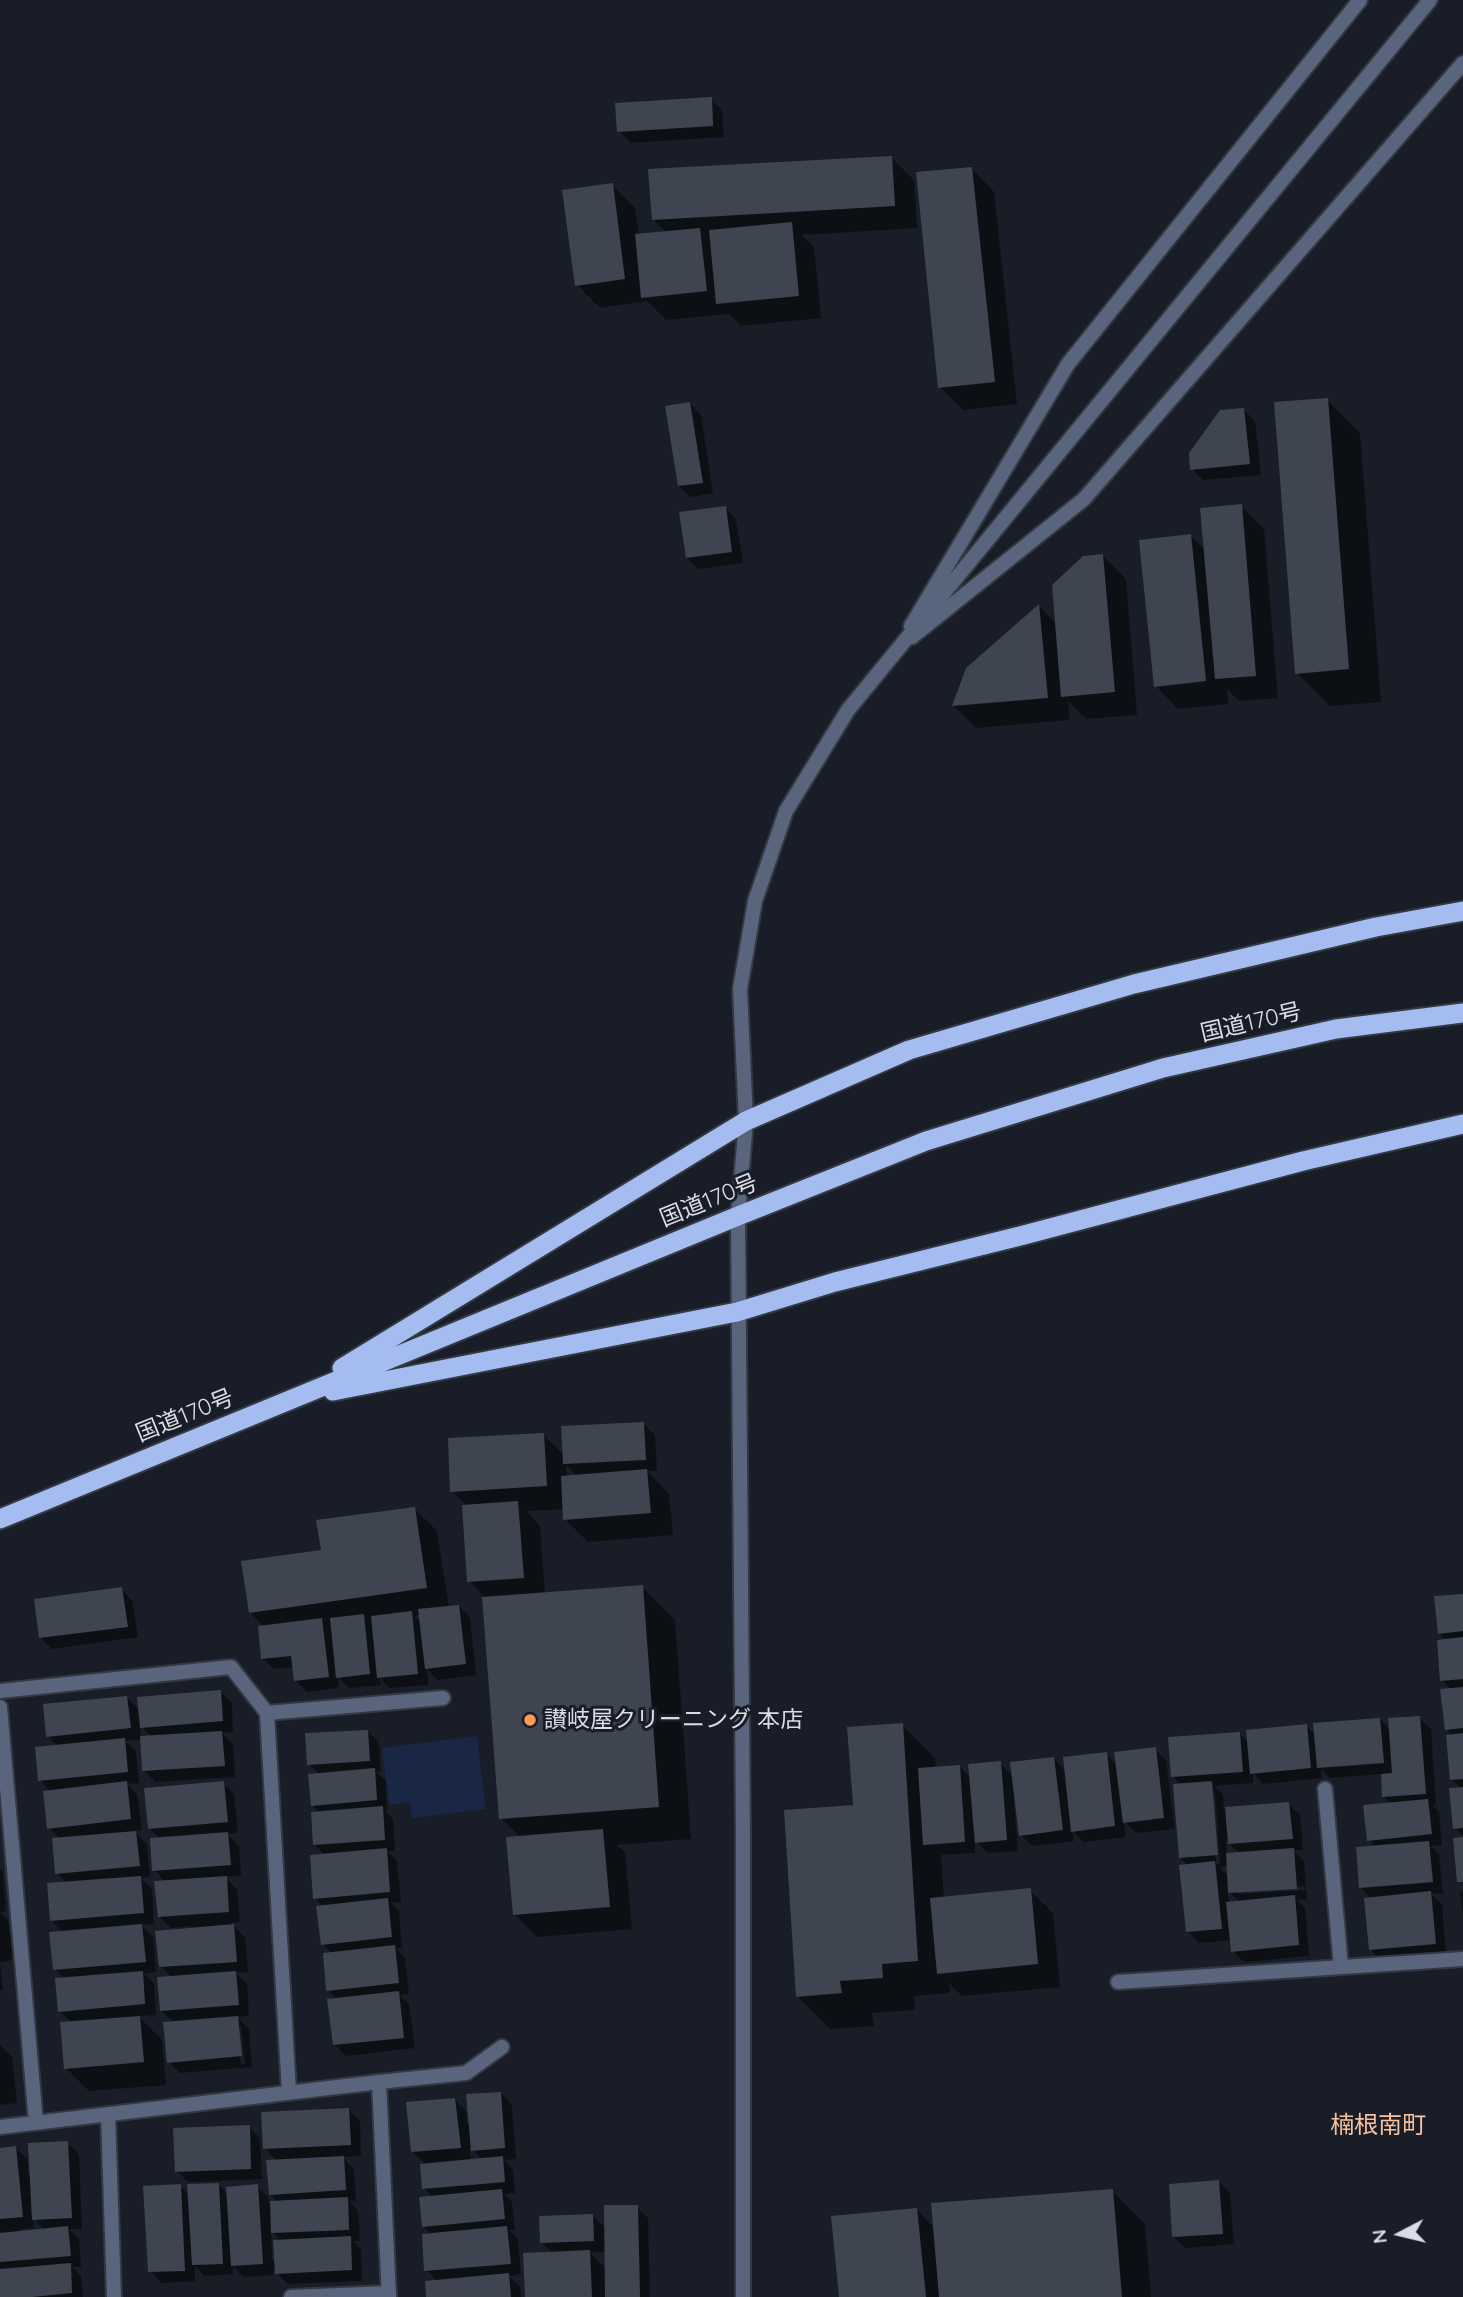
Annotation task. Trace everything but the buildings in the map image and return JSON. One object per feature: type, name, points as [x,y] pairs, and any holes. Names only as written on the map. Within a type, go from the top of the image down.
[{"type":"highway","points":[[291,1399],[746,1121],[909,1050],[1134,984],[1376,927],[1463,911]]},
{"type":"highway","name":"国道170号","points":[[0,1519],[926,1141],[1163,1068],[1336,1029],[1463,1013]]},
{"type":"highway","points":[[291,1399],[737,1312],[835,1282],[1303,1161],[1463,1124]]},
{"type":"street","points":[[897,649],[1068,364],[1360,0]]},
{"type":"street","points":[[743,2297],[743,1833],[737,1312],[738,1216],[746,1121],[740,989],[755,901],[786,811],[848,710],[1430,0]]},
{"type":"street","points":[[897,649],[1084,499],[1463,63]]},
{"type":"street","points":[[0,1691],[231,1667],[267,1713],[289,2092]]},
{"type":"street","points":[[267,1713],[443,1698]]},
{"type":"street","points":[[0,1707],[36,2123]]},
{"type":"street","points":[[1325,1789],[1341,1967]]},
{"type":"street","points":[[1118,1982],[1463,1959]]},
{"type":"street","points":[[0,2127],[466,2073],[502,2047]]},
{"type":"street","points":[[291,2297],[389,2295],[379,2082]]},
{"type":"street","points":[[107,2114],[114,2297]]},
{"type":"shaded area","points":[[477,1736],[486,1809],[412,1818],[410,1802],[389,1805],[382,1748]]},
{"type":"place","name":"讃岐屋クリーニング 本店","points":[[530,1720]]},
{"type":"district","name":"楠根南町","points":[[1378,2126]]}]
